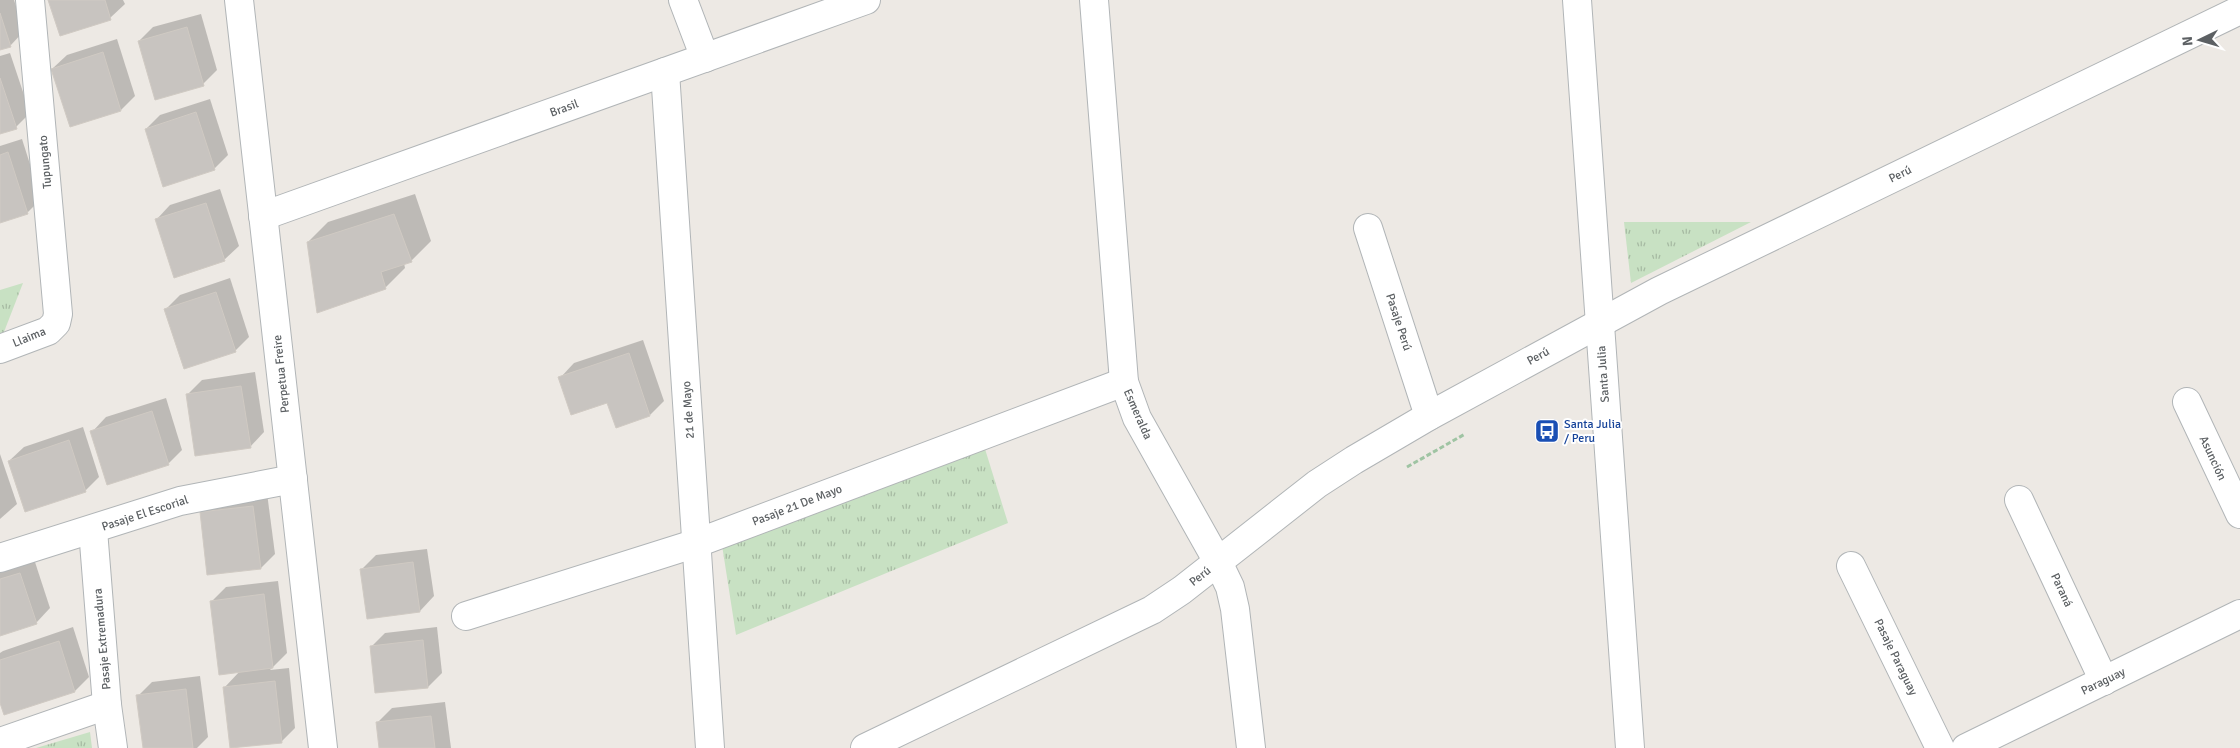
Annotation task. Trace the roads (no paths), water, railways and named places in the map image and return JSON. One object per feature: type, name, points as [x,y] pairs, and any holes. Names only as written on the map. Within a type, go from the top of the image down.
[{"type":"street","name":"Tupungato","points":[[30,0],[59,305],[56,323]]},
{"type":"street","name":"Perpetua Freire","points":[[239,0],[323,748]]},
{"type":"street","points":[[683,0],[705,58]]},
{"type":"street","name":"Brasil","points":[[264,216],[866,0]]},
{"type":"street","name":"Esmeralda","points":[[1094,0],[1124,382],[1137,418],[1218,562],[1230,587],[1235,609],[1251,748]]},
{"type":"street","name":"Santa Julia","points":[[1577,0],[1630,748]]},
{"type":"street","name":"Perú","points":[[865,748],[1119,628],[1159,605],[1218,562],[1281,510],[1354,460],[1429,416],[1599,323],[1677,282],[2240,10]]},
{"type":"street","name":"21 de Mayo","points":[[665,72],[710,748]]},
{"type":"street","name":"Pasaje Perú","points":[[1368,228],[1429,416]]},
{"type":"street","name":"Llaima","points":[[0,348],[40,334],[53,328],[56,323]]},
{"type":"street","name":"Pasaje 21 De Mayo","points":[[466,616],[697,543],[1124,382]]},
{"type":"street","name":"Asunción","points":[[2187,402],[2240,514]]},
{"type":"street","name":"Pasaje El Escorial","points":[[0,558],[180,501],[293,479]]},
{"type":"street","name":"Paraná","points":[[2019,500],[2104,681]]},
{"type":"street","name":"Pasaje Extremadura","points":[[93,530],[107,705],[113,748]]},
{"type":"street","name":"Pasaje Paraguay","points":[[1851,566],[1940,748]]},
{"type":"street","name":"Paraguay","points":[[1966,748],[2240,614]]},
{"type":"street","points":[[0,742],[107,705]]},
{"type":"place","name":"Santa Julia / Peru","points":[[1547,431]]}]
